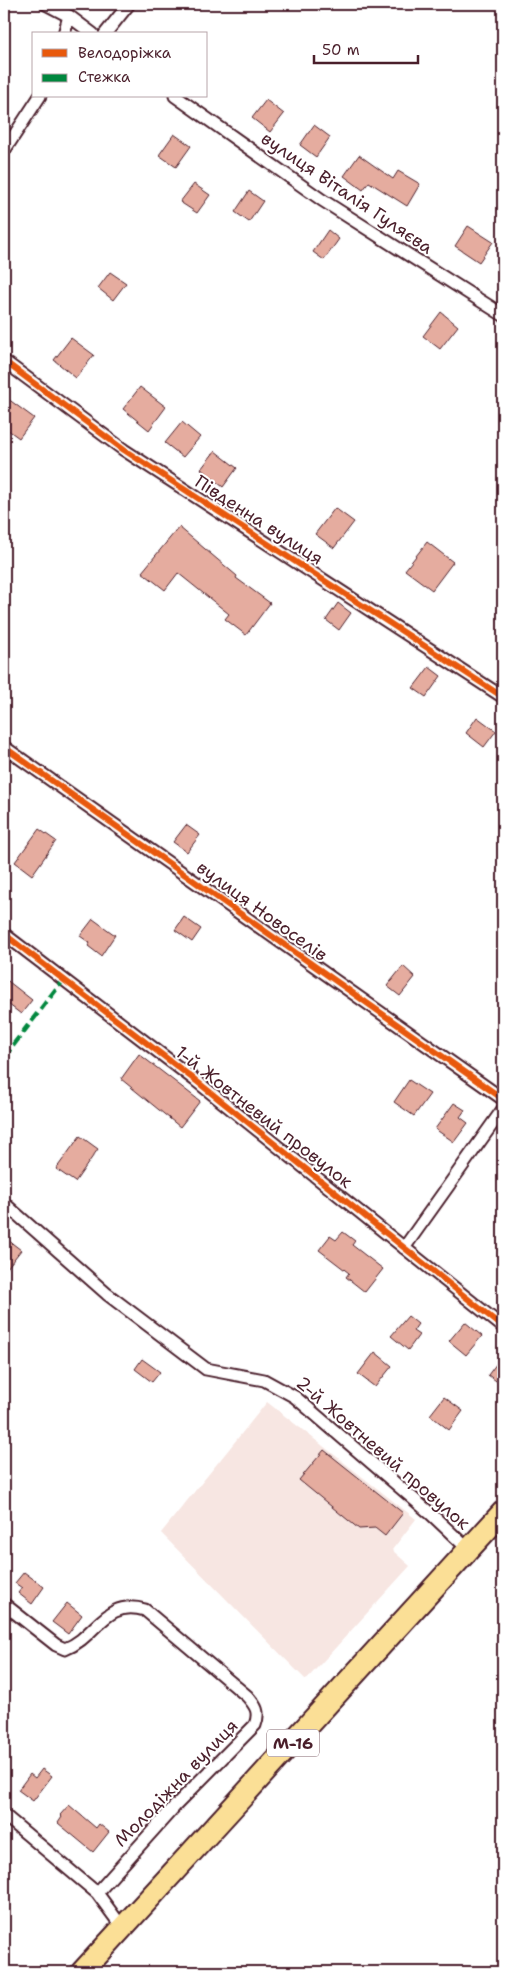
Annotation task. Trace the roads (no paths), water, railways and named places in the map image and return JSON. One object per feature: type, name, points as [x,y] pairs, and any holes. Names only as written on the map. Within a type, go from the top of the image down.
[{"type":"highway","name":"М-16","points":[[82,1972],[503,1512]]},
{"type":"street","points":[[46,4],[68,16],[90,32]]},
{"type":"street","points":[[107,32],[129,4]]},
{"type":"street","points":[[64,32],[68,16]]},
{"type":"street","points":[[4,152],[39,98]]},
{"type":"street","name":"вулиця Віталія Гуляєва","points":[[178,98],[322,200],[503,315]]},
{"type":"street","name":"Південна вулиця","points":[[4,361],[124,450],[503,697]]},
{"type":"street","name":"вулиця Новоселів","points":[[4,747],[503,1099]]},
{"type":"street","name":"1-й Жовтневий провулок","points":[[4,934],[195,1080],[503,1327]]},
{"type":"street","points":[[404,1248],[503,1109]]},
{"type":"street","name":"2-й Жовтневий провулок","points":[[4,1203],[107,1294],[210,1371],[264,1380],[295,1397],[431,1514],[469,1550]]},
{"type":"street","name":"Молодіжна вулиця","points":[[4,1604],[56,1645],[65,1649],[75,1645],[112,1612],[122,1608],[133,1607],[145,1610],[247,1696],[258,1710],[255,1725],[174,1806],[97,1893]]},
{"type":"street","points":[[4,1815],[97,1893],[122,1927]]}]
